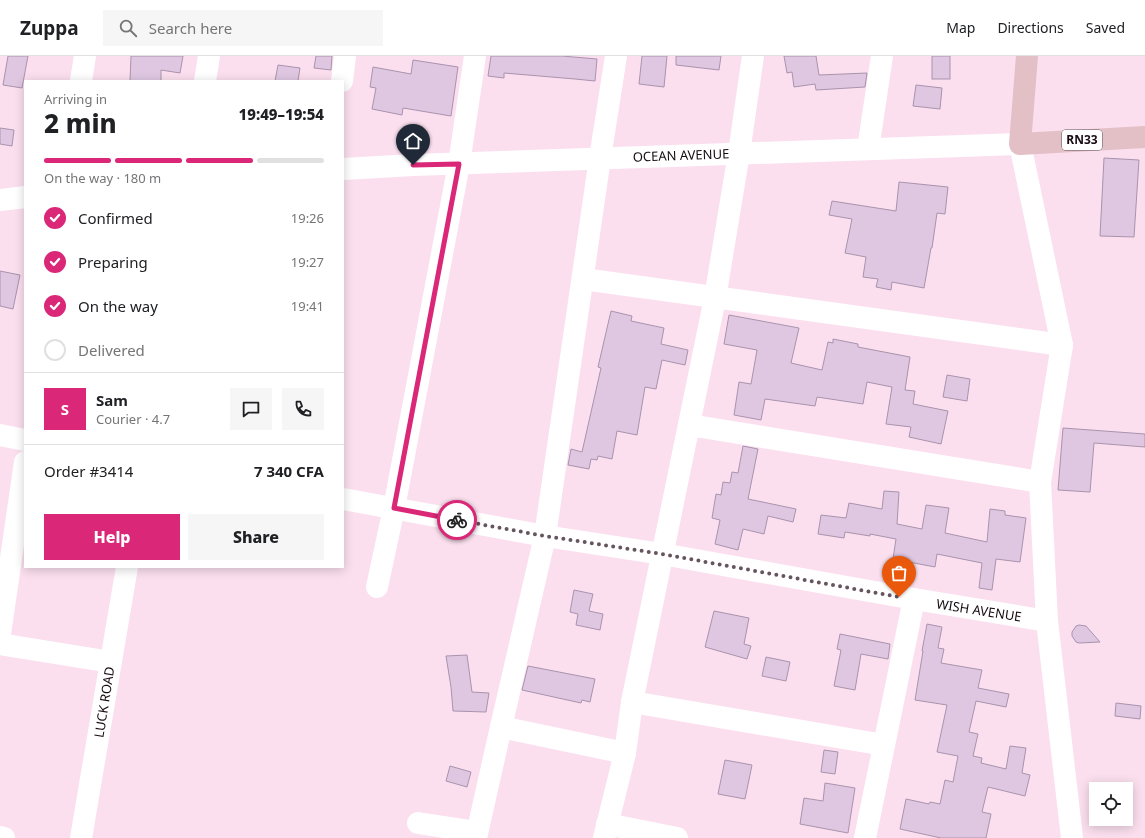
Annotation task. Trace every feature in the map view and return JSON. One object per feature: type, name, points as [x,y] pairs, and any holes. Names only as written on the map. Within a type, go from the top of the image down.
[{"type":"main road","points":[[1020,144],[1028,56]]},
{"type":"main road","name":"RN33","points":[[1020,144],[1145,137]]},
{"type":"street","points":[[81,80],[84,56]]},
{"type":"street","points":[[205,80],[209,56]]},
{"type":"street","points":[[342,80],[345,56]]},
{"type":"street","points":[[377,587],[394,508],[459,164],[474,56]]},
{"type":"street","points":[[418,823],[477,835],[545,536],[616,56]]},
{"type":"street","points":[[677,838],[605,831],[625,753],[632,702],[714,298],[739,153],[753,56]]},
{"type":"street","points":[[868,149],[882,56]]},
{"type":"street","points":[[1020,144],[1062,345],[1040,482],[1047,621],[1072,838]]},
{"type":"street","name":"OCEAN AVENUE","points":[[344,169],[600,158],[1020,144]]},
{"type":"street","points":[[0,200],[24,197]]},
{"type":"street","points":[[583,279],[1062,345]]},
{"type":"street","points":[[689,425],[1040,482]]},
{"type":"street","points":[[0,435],[24,440]]},
{"type":"street","points":[[0,634],[4,576],[24,467]]},
{"type":"street","name":"WISH AVENUE","points":[[344,499],[545,536],[662,554],[1047,621]]},
{"type":"street","name":"LUCK ROAD","points":[[81,838],[127,568]]},
{"type":"street","points":[[865,838],[914,599]]},
{"type":"street","points":[[0,644],[111,662]]},
{"type":"street","points":[[632,702],[884,745]]},
{"type":"street","points":[[501,727],[625,753]]},
{"type":"street","points":[[0,837],[4,838]]},
{"type":"building","points":[[8,56],[28,56],[22,88],[3,85]]},
{"type":"building","points":[[131,56],[183,56],[180,73],[161,70],[161,80],[130,80]]},
{"type":"building","points":[[316,56],[332,56],[331,70],[314,68]]},
{"type":"building","points":[[491,56],[562,56],[597,59],[595,81],[504,73],[504,78],[488,76]]},
{"type":"building","points":[[642,56],[667,56],[664,87],[639,84]]},
{"type":"building","points":[[676,56],[721,56],[719,70],[676,65]]},
{"type":"building","points":[[784,56],[816,56],[819,75],[867,73],[865,87],[816,90],[815,84],[794,87],[792,72],[787,73]]},
{"type":"building","points":[[932,56],[950,56],[950,79],[932,79]]},
{"type":"building","points":[[413,60],[458,67],[451,116],[403,108],[402,115],[372,109],[376,88],[370,87],[373,67],[411,74]]},
{"type":"building","points":[[278,65],[300,68],[298,80],[275,80]]},
{"type":"building","points":[[916,85],[942,88],[940,109],[913,106]]},
{"type":"building","points":[[0,128],[14,130],[12,146],[0,144]]},
{"type":"building","points":[[1104,158],[1139,160],[1134,237],[1100,236]]},
{"type":"building","points":[[899,182],[948,187],[945,214],[937,213],[924,288],[892,282],[891,290],[876,287],[878,279],[863,277],[866,257],[845,253],[852,219],[829,215],[832,201],[896,211]]},
{"type":"building","points":[[0,271],[20,275],[13,309],[0,306]]},
{"type":"building","points":[[611,311],[632,316],[631,321],[664,328],[661,344],[688,350],[685,365],[662,360],[656,389],[645,387],[637,435],[617,431],[612,459],[598,456],[597,460],[591,459],[589,469],[568,465],[571,449],[582,452],[601,368],[598,367]]},
{"type":"building","points":[[729,315],[799,328],[791,363],[822,370],[828,342],[833,343],[833,339],[858,344],[858,347],[910,357],[905,390],[915,391],[913,404],[948,411],[941,444],[909,437],[911,427],[886,424],[892,387],[867,382],[863,404],[817,397],[815,406],[765,399],[761,420],[734,415],[739,382],[751,384],[757,350],[724,344]]},
{"type":"building","points":[[947,375],[970,379],[967,401],[943,397]]},
{"type":"building","points":[[1063,428],[1145,434],[1145,447],[1094,443],[1090,492],[1058,490]]},
{"type":"building","points":[[743,446],[758,449],[748,499],[796,509],[793,522],[768,516],[764,534],[743,529],[738,550],[715,544],[720,520],[712,518],[716,494],[721,495],[723,482],[730,483],[732,472],[738,473]]},
{"type":"building","points":[[884,491],[899,492],[897,524],[922,529],[926,505],[949,508],[945,533],[987,542],[990,509],[1005,511],[1005,515],[1026,518],[1020,562],[996,559],[992,590],[979,588],[982,563],[937,554],[935,567],[893,559],[896,539],[870,534],[870,536],[845,532],[844,538],[818,534],[821,515],[846,518],[849,503],[882,509]]},
{"type":"building","points":[[574,590],[593,594],[589,611],[603,614],[600,630],[576,625],[578,614],[570,612]]},
{"type":"building","points":[[714,611],[749,618],[744,644],[751,646],[747,659],[705,647]]},
{"type":"building","points":[[927,624],[942,627],[938,648],[944,649],[941,663],[982,670],[978,688],[1009,694],[1006,707],[976,701],[969,732],[978,734],[973,756],[982,758],[981,763],[1006,769],[1010,746],[1026,748],[1022,773],[1030,775],[1025,796],[988,787],[982,812],[991,814],[986,838],[941,838],[900,829],[906,799],[929,804],[930,802],[940,804],[945,780],[953,782],[958,756],[937,752],[947,705],[915,700]]},
{"type":"building","points":[[1076,626],[1086,626],[1100,642],[1076,642],[1072,636],[1072,632]]},
{"type":"building","points":[[840,634],[890,644],[888,659],[861,654],[855,690],[834,686],[841,650],[837,649]]},
{"type":"building","points":[[467,655],[472,692],[489,693],[486,712],[453,711],[446,656]]},
{"type":"building","points":[[766,657],[790,662],[786,681],[762,676]]},
{"type":"building","points":[[528,666],[595,679],[590,702],[582,700],[581,703],[522,690]]},
{"type":"building","points":[[1116,703],[1141,706],[1140,719],[1115,716]]},
{"type":"building","points":[[824,750],[838,752],[835,774],[821,772]]},
{"type":"building","points":[[725,760],[752,765],[745,799],[718,794]]},
{"type":"building","points":[[450,766],[471,772],[467,787],[446,781]]},
{"type":"building","points":[[825,783],[855,788],[848,833],[800,824],[804,798],[823,801]]},
{"type":"way so far","points":[[457,520],[545,536],[662,554],[899,597]]},
{"type":"route","points":[[413,165],[459,164],[394,508],[457,520]]}]
